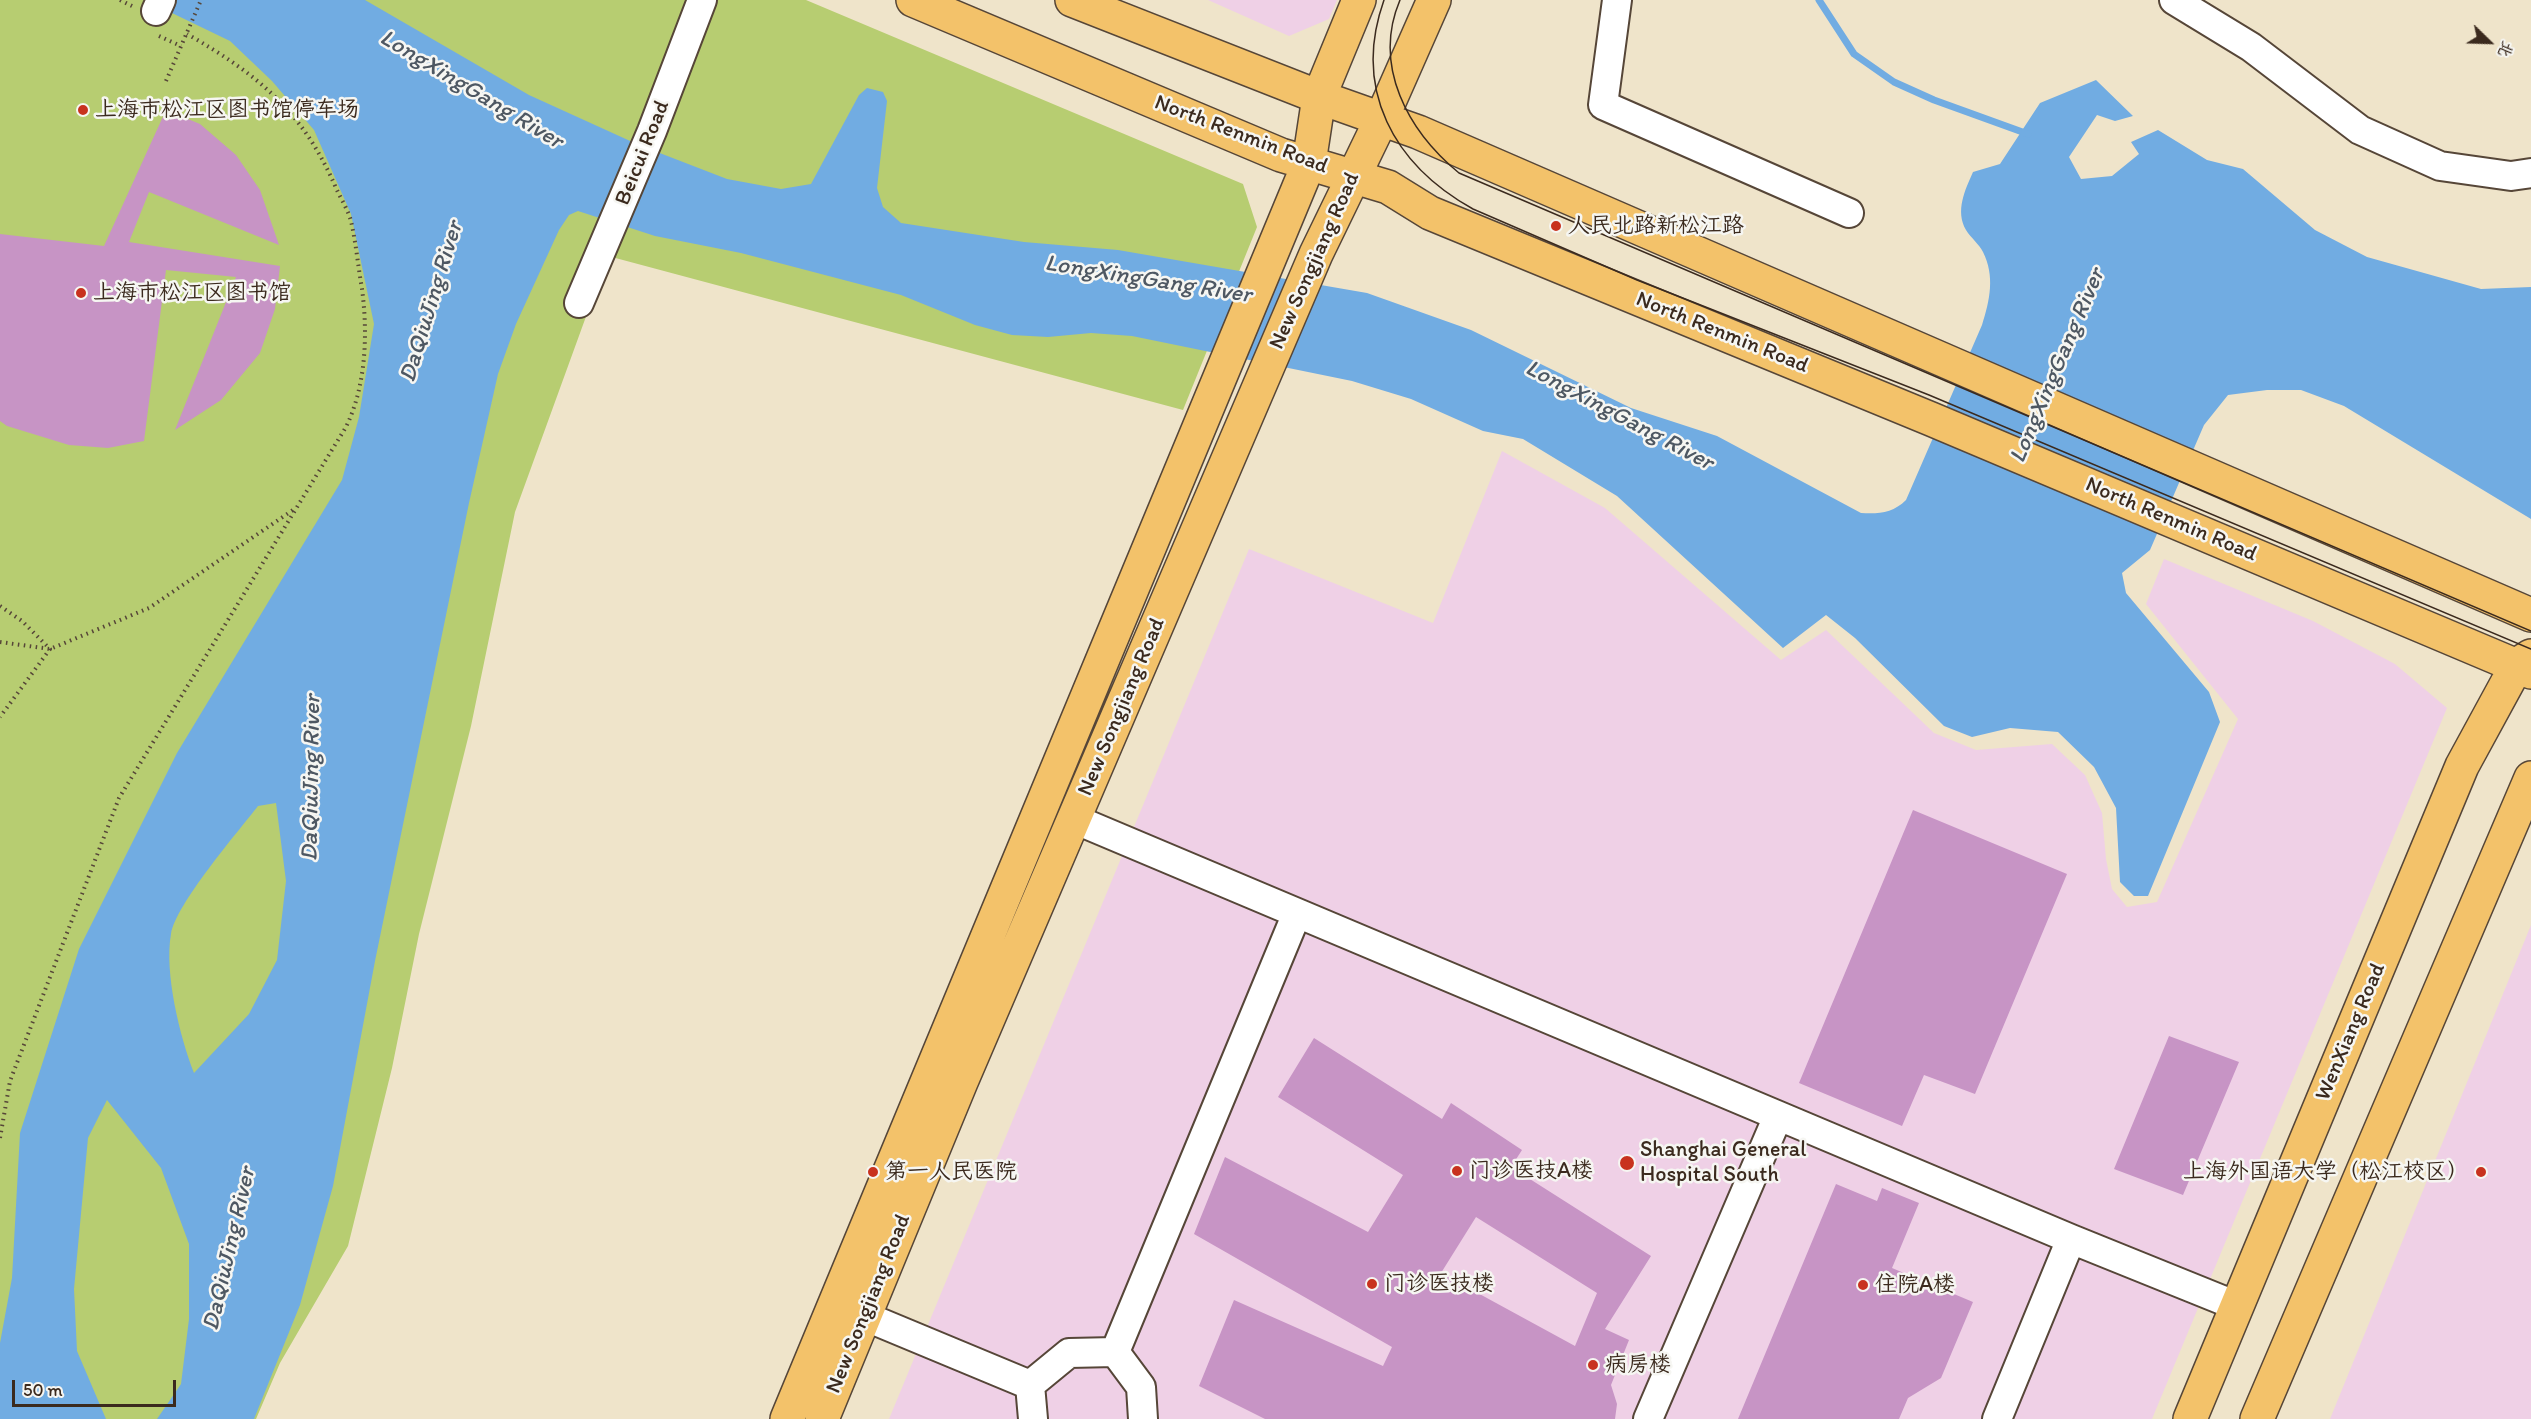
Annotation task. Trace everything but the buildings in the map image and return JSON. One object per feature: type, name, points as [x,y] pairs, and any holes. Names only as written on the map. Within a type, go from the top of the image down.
[{"type":"main road","name":"North Renmin Road","points":[[913,0],[1281,155],[1388,188],[1430,213],[2168,519],[2526,664]]},
{"type":"main road","points":[[1072,0],[1319,97],[1447,144],[2531,615]]},
{"type":"main road","name":"New Songjiang Road","points":[[787,1419],[1309,163],[1319,97],[1359,0]]},
{"type":"main road","name":"New Songjiang Road","points":[[822,1419],[1074,819],[1305,279],[1381,120],[1434,0]]},
{"type":"main road","name":"WenXiang Road","points":[[2190,1419],[2462,766],[2526,664]]},
{"type":"main road","points":[[2257,1419],[2531,778]]},
{"type":"street","name":"Beicui Road","points":[[579,303],[606,245],[702,0]]},
{"type":"street","points":[[1617,0],[1603,105],[1849,213]]},
{"type":"street","points":[[2174,0],[2251,47],[2360,130],[2440,166],[2511,176],[2531,173]]},
{"type":"street","points":[[1074,819],[2071,1239],[2237,1306]]},
{"type":"street","points":[[1115,1352],[1298,914]]},
{"type":"street","points":[[1648,1419],[1778,1116]]},
{"type":"street","points":[[1996,1419],[2071,1239]]},
{"type":"street","points":[[864,1316],[1030,1385]]},
{"type":"street","points":[[1030,1385],[1069,1353],[1115,1352]]},
{"type":"street","points":[[1115,1352],[1141,1387],[1143,1419]]},
{"type":"street","points":[[1030,1385],[1034,1419]]},
{"type":"path","points":[[166,81],[201,0]]},
{"type":"path","points":[[157,15],[181,46]]},
{"type":"path","points":[[0,1138],[9,1081],[119,798],[357,405],[367,319],[350,219],[314,144],[293,116],[269,89],[234,61],[187,34]]},
{"type":"path","points":[[0,642],[50,649],[149,608],[296,508]]},
{"type":"path","points":[[0,606],[22,621],[50,649]]},
{"type":"path","points":[[0,717],[50,649]]},
{"type":"shaded area","points":[[1208,0],[1337,0],[1329,19],[1289,36]]},
{"type":"shaded area","name":"Shanghai General Hospital South","points":[[1502,451],[1605,508],[1781,660],[1826,630],[1934,733],[1976,750],[2052,744],[2085,775],[2102,813],[2106,859],[2112,889],[2127,907],[2157,902],[2238,719],[2146,604],[2164,559],[2313,621],[2395,664],[2447,708],[2152,1419],[889,1419],[1249,549],[1433,623]]},
{"type":"shaded area","name":"上海外国语大学（松江校区）","points":[[2531,925],[2531,1419],[2330,1419]]},
{"type":"green space","points":[[0,0],[806,0],[1243,184],[1257,227],[1183,410],[608,256],[515,512],[471,726],[419,934],[392,1068],[348,1246],[280,1363],[256,1419],[0,1419]]},
{"type":"water","points":[[145,0],[365,0],[529,95],[639,145],[727,179],[781,189],[811,184],[859,95],[867,88],[883,92],[887,101],[877,188],[883,207],[901,223],[1024,242],[1118,250],[1367,293],[1471,330],[1631,408],[1717,436],[1861,513],[1880,513],[1891,510],[1906,500],[1982,325],[1989,297],[1989,270],[1983,252],[1966,230],[1961,215],[1962,201],[1973,172],[2000,164],[2040,103],[2096,80],[2133,116],[2115,121],[2097,115],[2069,157],[2081,179],[2112,176],[2139,154],[2131,142],[2158,130],[2207,160],[2243,169],[2315,230],[2367,257],[2481,289],[2531,287],[2531,519],[2344,406],[2301,390],[2267,390],[2228,395],[2204,425],[2150,550],[2122,573],[2126,593],[2209,692],[2220,722],[2148,896],[2134,896],[2120,882],[2116,808],[2094,767],[2058,732],[2010,728],[1972,737],[1944,726],[1855,638],[1826,615],[1783,648],[1617,496],[1523,439],[1483,431],[1411,399],[1352,381],[1132,336],[1091,333],[1048,337],[1012,335],[975,325],[901,295],[741,253],[655,236],[578,211],[569,215],[559,230],[516,324],[498,374],[469,503],[375,961],[333,1186],[300,1305],[254,1419],[157,1419],[181,1384],[189,1319],[189,1244],[161,1168],[107,1100],[88,1138],[74,1289],[77,1351],[106,1419],[0,1419],[0,1343],[12,1278],[20,1133],[79,949],[177,753],[342,480],[359,417],[374,324],[351,214],[314,130],[272,81],[230,41]],"holes":[[[276,803],[286,881],[277,960],[249,1014],[194,1073],[179,1023],[172,986],[169,950],[175,921],[195,887],[258,806]]]},
{"type":"waterway","points":[[1819,0],[1854,54],[1894,82],[1934,100],[2028,134]]},
{"type":"tram line","points":[[1384,0],[1375,33],[1373,64],[1377,94],[1387,122],[1402,147],[1421,170],[1445,191],[1473,209],[1637,280],[1929,395],[2531,649]]},
{"type":"tram line","points":[[1400,0],[1392,25],[1390,49],[1393,73],[1400,96],[1424,138],[1459,173],[2531,631]]},
{"type":"place","name":"上海市松江区图书馆停车场","points":[[83,110]]},
{"type":"place","name":"人民北路新松江路","points":[[1556,226]]},
{"type":"place","name":"上海市松江区图书馆","points":[[81,293]]},
{"type":"place","name":"Shanghai General Hospital South","points":[[1627,1163]]},
{"type":"place","name":"门诊医技A楼","points":[[1457,1171]]},
{"type":"place","name":"第一人民医院","points":[[873,1172]]},
{"type":"place","name":"上海外国语大学（松江校区）","points":[[2481,1172]]},
{"type":"place","name":"门诊医技楼","points":[[1372,1284]]},
{"type":"place","name":"住院A楼","points":[[1863,1285]]},
{"type":"place","name":"病房楼","points":[[1593,1365]]},
{"type":"water label","name":"LongXingGang River","points":[[471,90]]},
{"type":"water label","name":"LongXingGang River","points":[[1148,280]]},
{"type":"water label","name":"DaQiuJing River","points":[[432,302]]},
{"type":"water label","name":"LongXingGang River","points":[[2058,366]]},
{"type":"water label","name":"LongXingGang River","points":[[1619,416]]},
{"type":"water label","name":"DaQiuJing River","points":[[312,778]]},
{"type":"water label","name":"DaQiuJing River","points":[[230,1249]]}]
